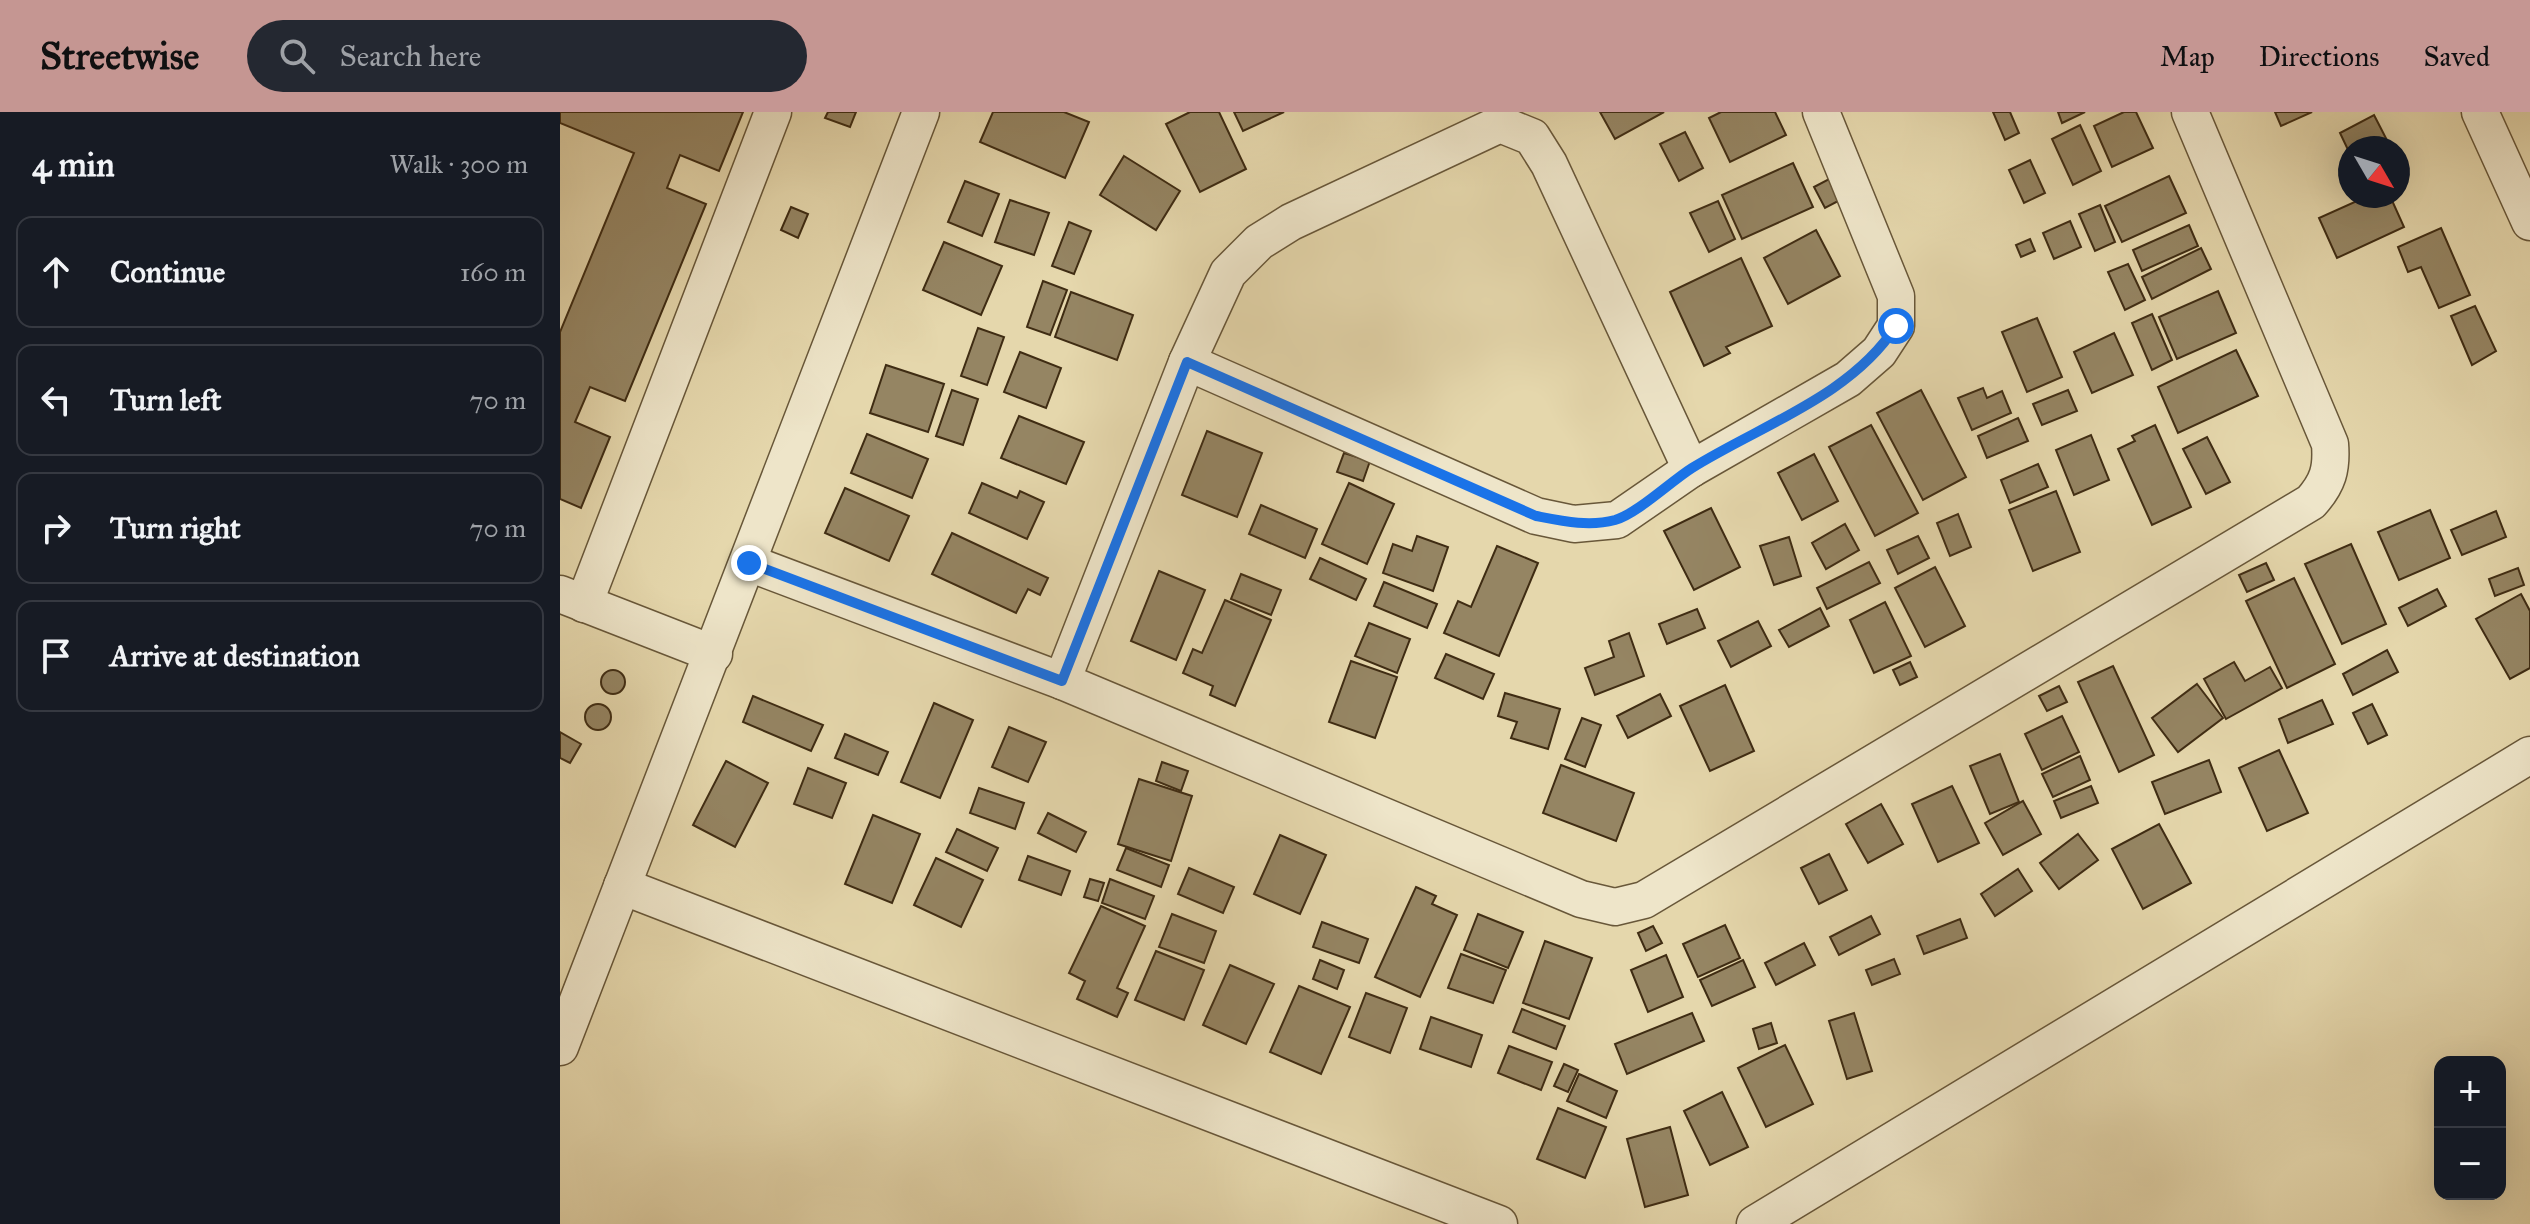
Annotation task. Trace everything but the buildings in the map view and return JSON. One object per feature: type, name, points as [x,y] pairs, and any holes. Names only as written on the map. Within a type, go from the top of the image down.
[{"type":"street","points":[[714,654],[572,599],[773,112]]},
{"type":"street","points":[[1187,362],[1536,516],[1574,524],[1617,520],[1691,469],[1848,379],[1879,352],[1896,326],[1896,296],[1821,112]]},
{"type":"street","points":[[749,563],[1062,681],[1581,899],[1615,907],[1644,900],[2311,502],[2325,486],[2331,468],[2330,444],[2190,112]]},
{"type":"street","points":[[2480,112],[2530,222]]},
{"type":"street","points":[[560,1047],[749,563],[912,115]]},
{"type":"street","points":[[1062,681],[1187,362],[1228,273],[1259,242],[1291,222],[1500,124],[1532,137],[1549,164],[1691,469]]},
{"type":"street","points":[[1755,1224],[2530,755]]},
{"type":"street","points":[[622,886],[1499,1224]]},
{"type":"route","points":[[749,563],[1062,681],[1187,362],[1536,516],[1574,524],[1617,520],[1691,469],[1848,379],[1879,352],[1896,326]]}]
